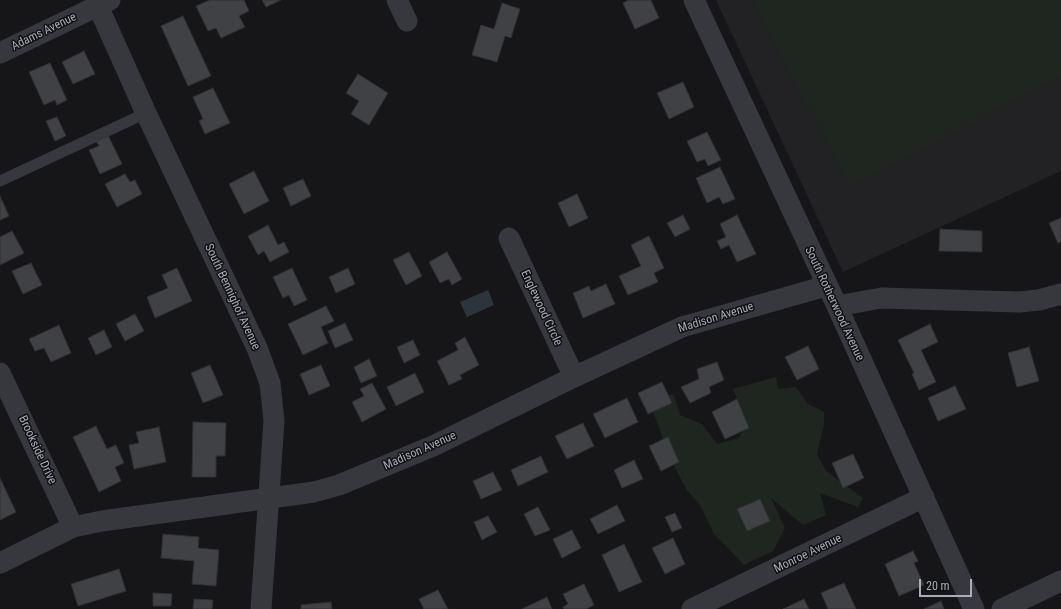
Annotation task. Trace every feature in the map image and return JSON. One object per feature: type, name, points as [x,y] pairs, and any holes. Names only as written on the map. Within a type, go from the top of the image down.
[{"type":"street","points":[[397,0],[407,21]]},
{"type":"street","name":"South Rotherwood Avenue","points":[[694,0],[974,609]]},
{"type":"street","name":"Adams Avenue","points":[[0,53],[104,3]]},
{"type":"street","name":"South Bennighof Avenue","points":[[104,3],[146,113],[257,348],[270,383],[274,421],[261,609]]},
{"type":"street","name":"Englewood Circle","points":[[509,238],[574,378]]},
{"type":"street","name":"Madison Avenue","points":[[0,563],[73,527],[102,521],[314,492],[339,485],[433,446],[682,327],[826,286]]},
{"type":"street","points":[[836,306],[880,298],[1018,302],[1039,300],[1061,294]]},
{"type":"street","name":"Brookside Drive","points":[[0,373],[73,527]]},
{"type":"street","name":"Monroe Avenue","points":[[692,609],[924,498]]},
{"type":"street","points":[[1002,609],[1061,581]]},
{"type":"lane","points":[[0,181],[146,113]]},
{"type":"shaded area","points":[[716,0],[1061,0],[1061,171],[843,272]]},
{"type":"shaded area","points":[[752,0],[1061,0],[1061,77],[850,186]]},
{"type":"shaded area","points":[[488,290],[494,305],[467,317],[460,302]]},
{"type":"shaded area","points":[[776,377],[778,389],[796,387],[808,404],[824,412],[824,425],[817,454],[826,471],[863,498],[858,507],[820,493],[826,515],[803,525],[771,498],[785,528],[773,551],[744,565],[714,534],[700,505],[686,489],[671,460],[646,393],[674,395],[680,415],[702,424],[717,444],[739,438],[747,423],[733,389]]},
{"type":"building","points":[[210,0],[244,0],[249,11],[239,16],[245,27],[221,38],[216,28],[208,31],[196,6]]},
{"type":"building","points":[[262,0],[281,0],[266,7]]},
{"type":"building","points":[[629,0],[651,0],[659,18],[635,29],[623,3]]},
{"type":"building","points":[[502,3],[520,9],[511,38],[505,36],[497,62],[472,55],[481,25],[494,29]]},
{"type":"building","points":[[183,16],[211,76],[188,86],[161,26]]},
{"type":"building","points":[[84,51],[95,74],[73,84],[62,62]]},
{"type":"building","points":[[50,63],[67,100],[57,105],[55,100],[44,105],[29,72]]},
{"type":"building","points":[[358,74],[388,93],[369,125],[351,114],[359,101],[346,93]]},
{"type":"building","points":[[683,82],[694,107],[669,119],[657,93]]},
{"type":"building","points":[[213,88],[230,123],[205,134],[199,121],[203,119],[193,97]]},
{"type":"building","points":[[57,117],[66,136],[55,141],[46,121]]},
{"type":"building","points":[[707,132],[721,160],[708,166],[705,159],[697,162],[687,141]]},
{"type":"building","points":[[108,135],[122,164],[100,174],[89,150],[99,146],[96,141]]},
{"type":"building","points":[[720,167],[735,199],[723,204],[719,197],[707,203],[696,178]]},
{"type":"building","points":[[254,171],[269,201],[244,214],[229,184]]},
{"type":"building","points":[[125,174],[130,182],[135,180],[142,194],[117,207],[105,184]]},
{"type":"building","points":[[303,179],[311,196],[291,206],[283,188]]},
{"type":"building","points":[[577,194],[588,218],[569,227],[558,203]]},
{"type":"building","points":[[0,196],[9,216],[0,220]]},
{"type":"building","points":[[683,215],[690,229],[675,237],[667,223]]},
{"type":"building","points":[[737,215],[756,254],[737,262],[729,245],[721,249],[717,241],[726,237],[720,224]]},
{"type":"building","points":[[1061,218],[1061,242],[1058,243],[1049,223]]},
{"type":"building","points":[[268,225],[278,245],[284,242],[289,252],[270,262],[264,251],[258,255],[248,236]]},
{"type":"building","points":[[940,229],[982,231],[982,252],[939,251]]},
{"type":"building","points":[[12,231],[24,253],[0,265],[0,237]]},
{"type":"building","points":[[649,236],[664,268],[654,273],[658,282],[628,295],[619,276],[641,266],[631,245]]},
{"type":"building","points":[[409,252],[422,276],[406,285],[393,260]]},
{"type":"building","points":[[447,252],[462,279],[452,285],[449,279],[440,283],[429,262]]},
{"type":"building","points":[[31,263],[42,285],[23,294],[12,271]]},
{"type":"building","points":[[177,268],[192,301],[155,318],[147,297],[168,288],[162,275]]},
{"type":"building","points":[[292,268],[307,300],[294,306],[289,295],[283,298],[273,277]]},
{"type":"building","points":[[348,268],[355,284],[336,293],[329,277]]},
{"type":"building","points":[[606,284],[615,304],[583,318],[573,293],[589,286],[591,291]]},
{"type":"building","points":[[326,306],[334,321],[321,327],[328,343],[303,355],[288,324]]},
{"type":"building","points":[[135,314],[144,331],[125,341],[116,324]]},
{"type":"building","points":[[345,323],[353,340],[335,348],[328,331]]},
{"type":"building","points":[[930,324],[938,342],[921,350],[936,382],[919,390],[912,374],[914,373],[898,340]]},
{"type":"building","points":[[59,325],[71,353],[51,362],[44,348],[35,351],[29,339]]},
{"type":"building","points":[[104,330],[112,347],[96,355],[88,338]]},
{"type":"building","points":[[465,337],[479,365],[460,375],[462,379],[449,385],[437,361],[458,350],[455,343]]},
{"type":"building","points":[[413,340],[420,355],[404,363],[397,347]]},
{"type":"building","points":[[808,346],[819,369],[797,380],[785,357]]},
{"type":"building","points":[[1029,347],[1039,381],[1017,387],[1008,353]]},
{"type":"building","points":[[369,359],[377,376],[361,383],[354,367]]},
{"type":"building","points":[[717,362],[724,380],[709,387],[711,393],[690,403],[681,387],[699,379],[697,369]]},
{"type":"building","points":[[210,365],[223,395],[203,403],[191,373]]},
{"type":"building","points":[[321,365],[330,386],[309,395],[300,374]]},
{"type":"building","points":[[415,373],[424,392],[396,406],[387,387]]},
{"type":"building","points":[[662,382],[672,403],[648,414],[638,393]]},
{"type":"building","points":[[372,383],[386,409],[362,422],[352,402],[364,396],[360,389]]},
{"type":"building","points":[[955,386],[966,409],[938,421],[928,398]]},
{"type":"building","points":[[627,398],[638,422],[605,438],[593,414]]},
{"type":"building","points":[[737,399],[749,428],[725,439],[712,412]]},
{"type":"building","points":[[193,422],[226,423],[225,456],[216,456],[216,477],[192,477]]},
{"type":"building","points":[[583,423],[594,446],[567,459],[555,436]]},
{"type":"building","points":[[96,426],[107,449],[116,445],[124,463],[115,467],[121,481],[99,492],[73,437]]},
{"type":"building","points":[[159,427],[166,462],[134,469],[129,445],[139,443],[136,432]]},
{"type":"building","points":[[668,437],[679,462],[661,471],[649,446]]},
{"type":"building","points":[[853,454],[864,478],[843,488],[832,463]]},
{"type":"building","points":[[541,456],[548,472],[518,486],[511,470]]},
{"type":"building","points":[[634,460],[643,479],[622,488],[614,470]]},
{"type":"building","points":[[493,472],[502,490],[481,499],[473,481]]},
{"type":"building","points":[[0,478],[16,512],[0,520]]},
{"type":"building","points":[[760,499],[770,521],[747,531],[737,509]]},
{"type":"building","points":[[617,505],[625,521],[598,534],[590,519]]},
{"type":"building","points":[[538,507],[550,530],[535,536],[524,514]]},
{"type":"building","points":[[675,513],[682,528],[672,532],[665,517]]},
{"type":"building","points":[[488,516],[497,532],[482,540],[474,522]]},
{"type":"building","points":[[572,530],[581,548],[562,558],[553,539]]},
{"type":"building","points":[[163,534],[199,537],[198,548],[219,550],[216,586],[192,584],[194,561],[161,558]]},
{"type":"building","points":[[673,538],[685,564],[665,574],[652,548]]},
{"type":"building","points":[[624,544],[642,582],[619,592],[602,555]]},
{"type":"building","points":[[913,551],[918,561],[914,563],[924,585],[899,596],[885,564]]},
{"type":"building","points":[[119,569],[126,591],[78,606],[71,584]]},
{"type":"building","points":[[844,583],[856,609],[828,609],[821,593]]},
{"type":"building","points":[[584,584],[594,605],[586,609],[564,609],[563,607],[568,604],[563,594]]},
{"type":"building","points":[[438,590],[448,609],[424,609],[419,599]]},
{"type":"building","points":[[153,593],[172,594],[171,606],[153,606]]},
{"type":"building","points":[[547,597],[552,609],[522,609]]},
{"type":"building","points":[[194,599],[213,600],[212,609],[193,609]]},
{"type":"building","points":[[804,599],[809,609],[783,609]]},
{"type":"building","points":[[941,601],[944,609],[924,609]]},
{"type":"building","points":[[331,602],[332,609],[301,609],[301,605]]}]
